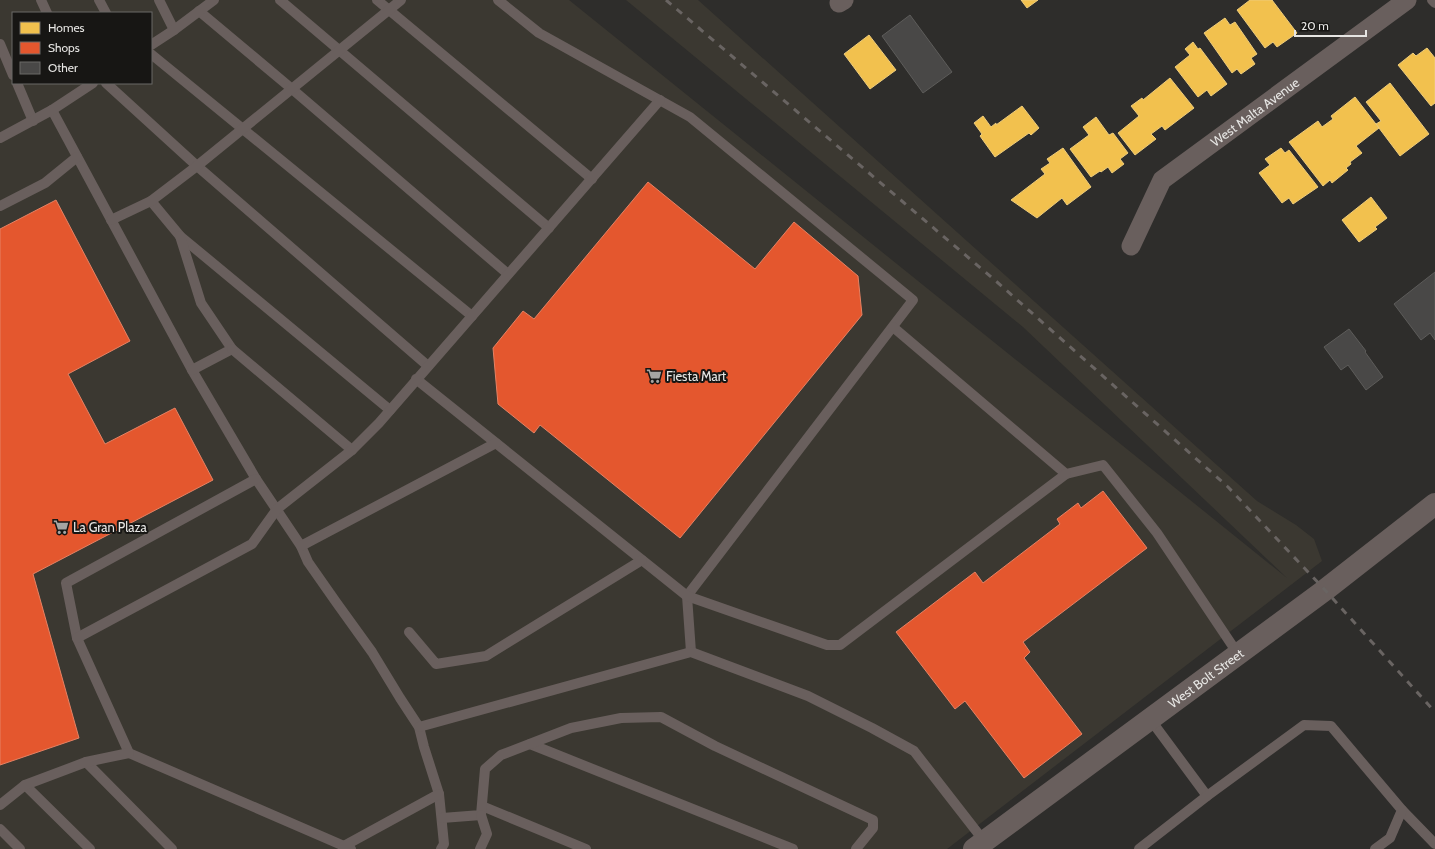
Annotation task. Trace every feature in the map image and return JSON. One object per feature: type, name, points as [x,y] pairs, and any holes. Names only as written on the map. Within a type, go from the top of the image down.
[{"type":"street","name":"West Malta Avenue","points":[[1131,246],[1162,180],[1407,0]]},
{"type":"street","name":"West Bolt Street","points":[[983,846],[1150,719],[1325,590],[1435,504]]},
{"type":"lane","points":[[41,0],[47,12]]},
{"type":"lane","points":[[99,0],[105,12]]},
{"type":"lane","points":[[159,0],[174,30]]},
{"type":"lane","points":[[152,44],[214,0]]},
{"type":"lane","points":[[280,0],[549,228]]},
{"type":"lane","points":[[377,0],[592,179]]},
{"type":"lane","points":[[111,220],[151,201],[197,166],[401,0]]},
{"type":"lane","points":[[498,0],[539,33],[690,117],[913,300],[687,596],[691,652]]},
{"type":"lane","points":[[1432,0],[1435,3]]},
{"type":"lane","points":[[199,11],[508,274]]},
{"type":"lane","points":[[0,44],[12,72]]},
{"type":"lane","points":[[152,55],[472,316]]},
{"type":"lane","points":[[17,84],[33,121]]},
{"type":"lane","points":[[107,84],[197,166],[428,366]]},
{"type":"lane","points":[[0,138],[52,110],[82,86]]},
{"type":"lane","points":[[77,638],[252,544],[277,509],[352,450],[390,410],[660,100]]},
{"type":"lane","points":[[52,110],[192,370],[256,479],[301,546],[308,562],[372,652],[419,727],[439,794],[444,844],[441,849]]},
{"type":"lane","points":[[0,206],[45,183],[77,157]]},
{"type":"lane","points":[[151,201],[180,236],[390,410]]},
{"type":"lane","points":[[180,236],[201,303],[232,349],[352,450]]},
{"type":"lane","points":[[893,327],[1066,474]]},
{"type":"lane","points":[[192,370],[232,349]]},
{"type":"lane","points":[[416,379],[687,596],[827,645],[840,645],[1066,474],[1103,466],[1157,533],[1238,654]]},
{"type":"lane","points":[[301,546],[496,443]]},
{"type":"lane","points":[[129,753],[77,638],[66,583],[256,479]]},
{"type":"lane","points":[[409,632],[436,664],[486,656],[642,560]]},
{"type":"lane","points":[[419,727],[691,652],[808,696],[914,751],[983,846]]},
{"type":"lane","points":[[480,849],[487,834],[482,810],[485,769],[501,755],[572,728],[621,718],[661,717],[714,746],[873,820],[873,828],[856,849]]},
{"type":"lane","points":[[1150,719],[1207,796]]},
{"type":"lane","points":[[1139,849],[1207,796],[1304,725],[1330,726],[1402,810],[1435,844]]},
{"type":"lane","points":[[530,744],[793,849]]},
{"type":"lane","points":[[0,805],[25,784],[86,762],[129,753],[348,848],[439,794]]},
{"type":"lane","points":[[86,762],[172,849]]},
{"type":"lane","points":[[25,784],[90,849]]},
{"type":"lane","points":[[442,818],[482,810],[586,849]]},
{"type":"lane","points":[[1375,849],[1390,838],[1402,810]]},
{"type":"lane","points":[[0,829],[20,849]]},
{"type":"shaded area","name":"La Gran Plaza","points":[[0,0],[569,0],[1287,578],[1023,327],[626,0],[698,0],[1257,501],[1296,525],[1314,539],[1322,561],[947,849],[0,849]]},
{"type":"building: Homes","points":[[1021,0],[1038,0],[1027,8]]},
{"type":"building: Homes","points":[[1250,0],[1272,0],[1297,33],[1277,47],[1273,42],[1265,48],[1237,10]]},
{"type":"building: Homes","points":[[1225,18],[1230,25],[1235,22],[1257,54],[1251,58],[1255,64],[1241,74],[1237,69],[1232,73],[1204,33]]},
{"type":"building: Homes","points":[[869,35],[896,70],[870,89],[844,54]]},
{"type":"building: Homes","points":[[1193,42],[1198,49],[1200,48],[1227,84],[1211,96],[1207,90],[1198,97],[1175,67],[1190,55],[1185,49]]},
{"type":"building: Homes","points":[[1427,48],[1435,58],[1435,103],[1431,106],[1398,65],[1413,53],[1416,56]]},
{"type":"building: Homes","points":[[1170,78],[1194,108],[1165,130],[1162,126],[1151,134],[1156,139],[1135,155],[1118,133],[1139,116],[1131,106],[1142,98],[1143,100]]},
{"type":"building: Homes","points":[[1390,83],[1429,134],[1400,156],[1376,124],[1381,121],[1366,102]]},
{"type":"building: Homes","points":[[1355,97],[1379,128],[1356,146],[1362,153],[1350,162],[1351,164],[1346,168],[1348,170],[1332,183],[1330,180],[1323,186],[1289,142],[1318,121],[1322,127],[1333,119],[1331,116]]},
{"type":"building: Homes","points":[[1022,106],[1039,128],[1031,135],[1029,133],[995,157],[980,136],[982,134],[974,123],[983,116],[991,127]]},
{"type":"building: Homes","points":[[1096,117],[1109,135],[1113,133],[1128,153],[1120,159],[1124,164],[1112,173],[1108,167],[1091,177],[1070,149],[1089,135],[1083,127]]},
{"type":"building: Homes","points":[[1063,148],[1091,187],[1067,205],[1062,198],[1037,218],[1011,200],[1045,174],[1041,169],[1050,163],[1047,159]]},
{"type":"building: Homes","points":[[1281,148],[1285,153],[1289,150],[1318,187],[1293,204],[1289,198],[1282,203],[1259,173],[1270,165],[1265,159]]},
{"type":"building: Homes","points":[[1371,197],[1387,218],[1375,227],[1377,229],[1359,242],[1342,220]]},
{"type":"building: Shops","name":"Fiesta Mart","points":[[648,182],[755,269],[794,222],[858,276],[862,315],[680,538],[540,425],[534,433],[498,404],[493,348],[523,311],[534,319]]},
{"type":"building: Shops","name":"La Gran Plaza","points":[[56,200],[130,341],[68,374],[105,444],[175,408],[213,480],[33,574],[79,738],[0,765],[0,229]]},
{"type":"building: Shops","points":[[1103,491],[1147,548],[1023,642],[1030,652],[1024,658],[1082,734],[1024,778],[965,701],[955,709],[896,632],[975,572],[983,583],[1060,524],[1057,519],[1078,503],[1081,508]]},
{"type":"building: Other","points":[[910,15],[952,72],[923,93],[882,36]]},
{"type":"building: Other","points":[[1435,272],[1435,340],[1430,333],[1421,340],[1394,304]]},
{"type":"building: Other","points":[[1349,329],[1383,377],[1366,390],[1348,365],[1341,370],[1324,347]]},
{"type":"railway","points":[[666,0],[997,282],[1228,487],[1325,590],[1435,712]]},
{"type":"place","name":"Fiesta Mart","points":[[654,376]]},
{"type":"place","name":"La Gran Plaza","points":[[61,527]]}]
